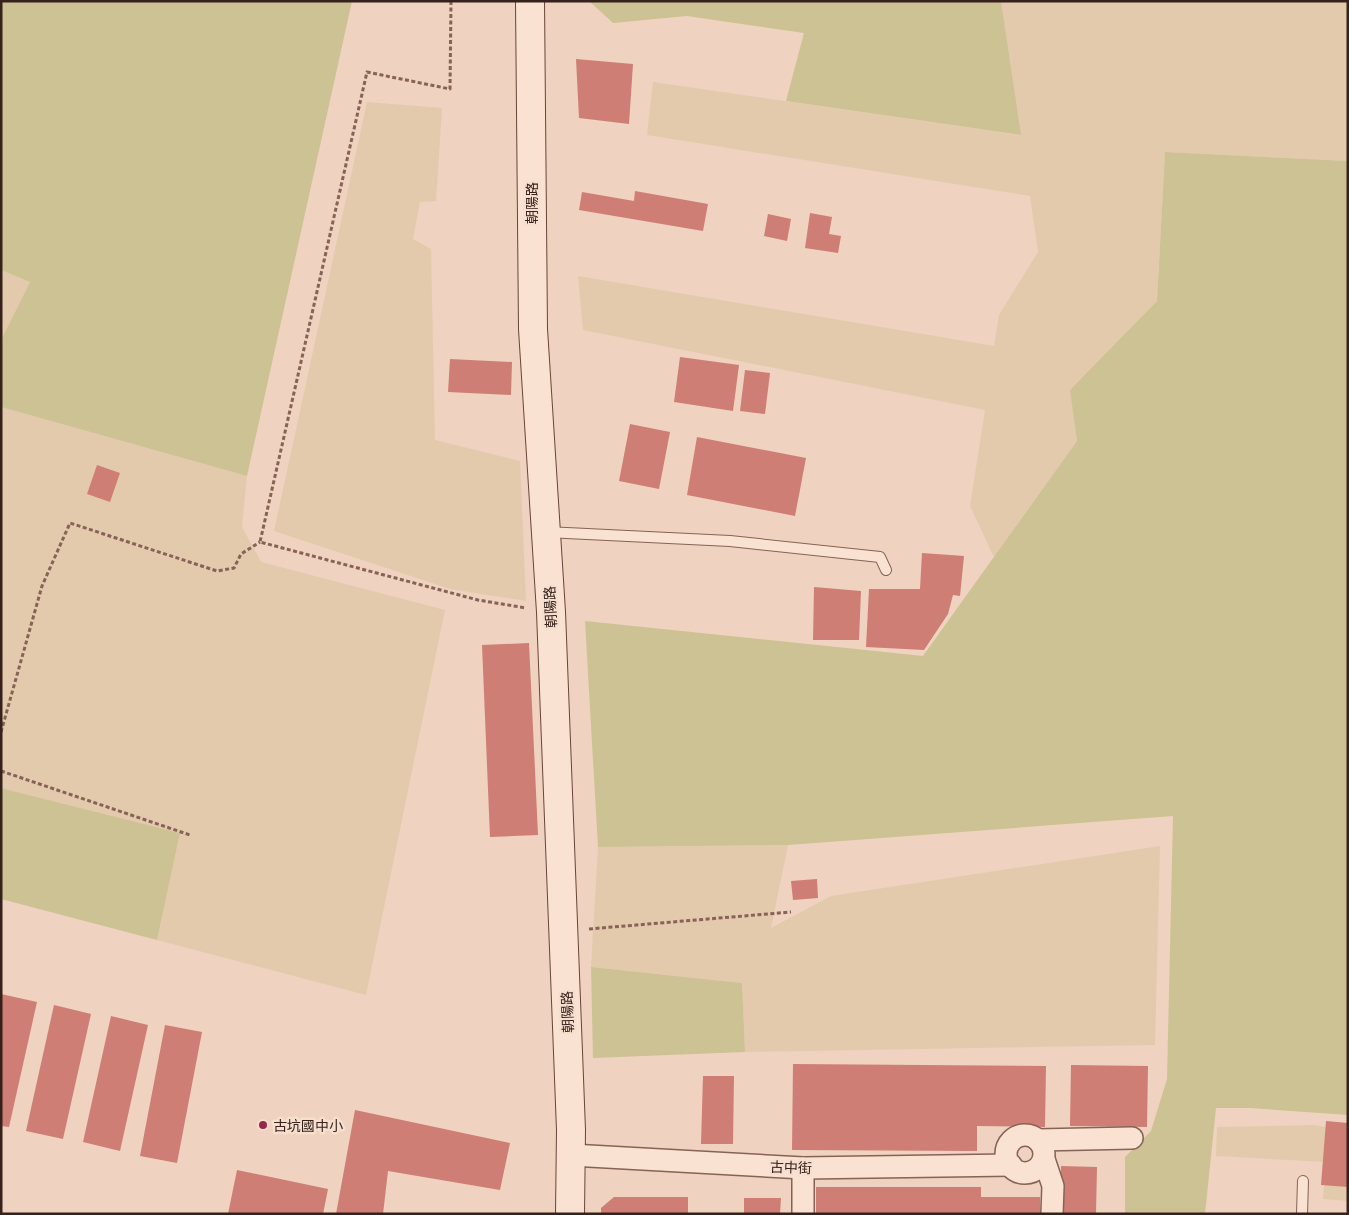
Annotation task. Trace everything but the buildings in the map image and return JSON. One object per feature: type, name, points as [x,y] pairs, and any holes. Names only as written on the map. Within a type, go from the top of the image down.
[{"type":"main road","name":"朝陽路","points":[[530,1],[532,329],[550,612],[572,1130],[570,1214]]},
{"type":"street","points":[[1041,1149],[1037,1169],[1026,1173],[1015,1170],[1010,1166],[1007,1154],[1010,1142],[1026,1135],[1041,1149],[1053,1186],[1052,1214]]},
{"type":"street","points":[[1041,1149],[1132,1138]]},
{"type":"street","name":"古中街","points":[[571,1155],[803,1168],[1010,1166]]},
{"type":"street","points":[[803,1168],[803,1214]]},
{"type":"lane","points":[[545,532],[730,541],[880,557],[886,570]]},
{"type":"lane","points":[[1302,1214],[1303,1181]]},
{"type":"path","points":[[1,732],[42,586],[70,523],[217,571],[234,568],[241,554],[260,542],[367,72],[450,89],[452,1]]},
{"type":"path","points":[[260,542],[478,600],[550,612]]},
{"type":"path","points":[[1,771],[190,835]]},
{"type":"path","points":[[563,931],[791,912]]},
{"type":"shaded area","points":[[1,1],[352,1],[247,476],[1,407],[1,340],[30,282],[1,270]]},
{"type":"shaded area","points":[[589,1],[1001,1],[1021,135],[786,101],[804,33],[687,16],[613,23]]},
{"type":"shaded area","points":[[1001,1],[1348,1],[1348,161],[1165,152],[1157,301],[1071,390],[1077,441],[994,557],[970,506],[985,410],[583,330],[578,276],[994,346],[999,315],[1038,252],[1030,196],[647,135],[653,82],[1020,135]]},
{"type":"shaded area","points":[[367,102],[442,108],[436,201],[420,202],[413,239],[431,249],[435,440],[520,461],[526,601],[450,589],[274,531]]},
{"type":"shaded area","points":[[1165,152],[1348,161],[1348,1115],[1250,1108],[1216,1108],[1205,1214],[1125,1214],[1125,1157],[1151,1131],[1167,1079],[1173,816],[788,845],[598,847],[585,621],[923,656],[1077,441],[1070,390],[1157,301]]},
{"type":"shaded area","points":[[1,270],[30,282],[1,340]]},
{"type":"shaded area","points":[[1,407],[247,476],[242,527],[261,562],[445,610],[366,995],[157,940],[180,833],[1,788]]},
{"type":"shaded area","points":[[1,788],[180,833],[157,940],[1,899]]},
{"type":"shaded area","points":[[788,845],[771,928],[831,896],[1160,846],[1155,1045],[745,1052],[742,983],[591,967],[598,847]]},
{"type":"shaded area","points":[[591,967],[742,983],[745,1052],[593,1058]]},
{"type":"shaded area","points":[[1315,1125],[1348,1132],[1348,1201],[1323,1199],[1326,1162],[1216,1156],[1217,1127]]},
{"type":"place","name":"古坑國中小","points":[[263,1125]]}]
